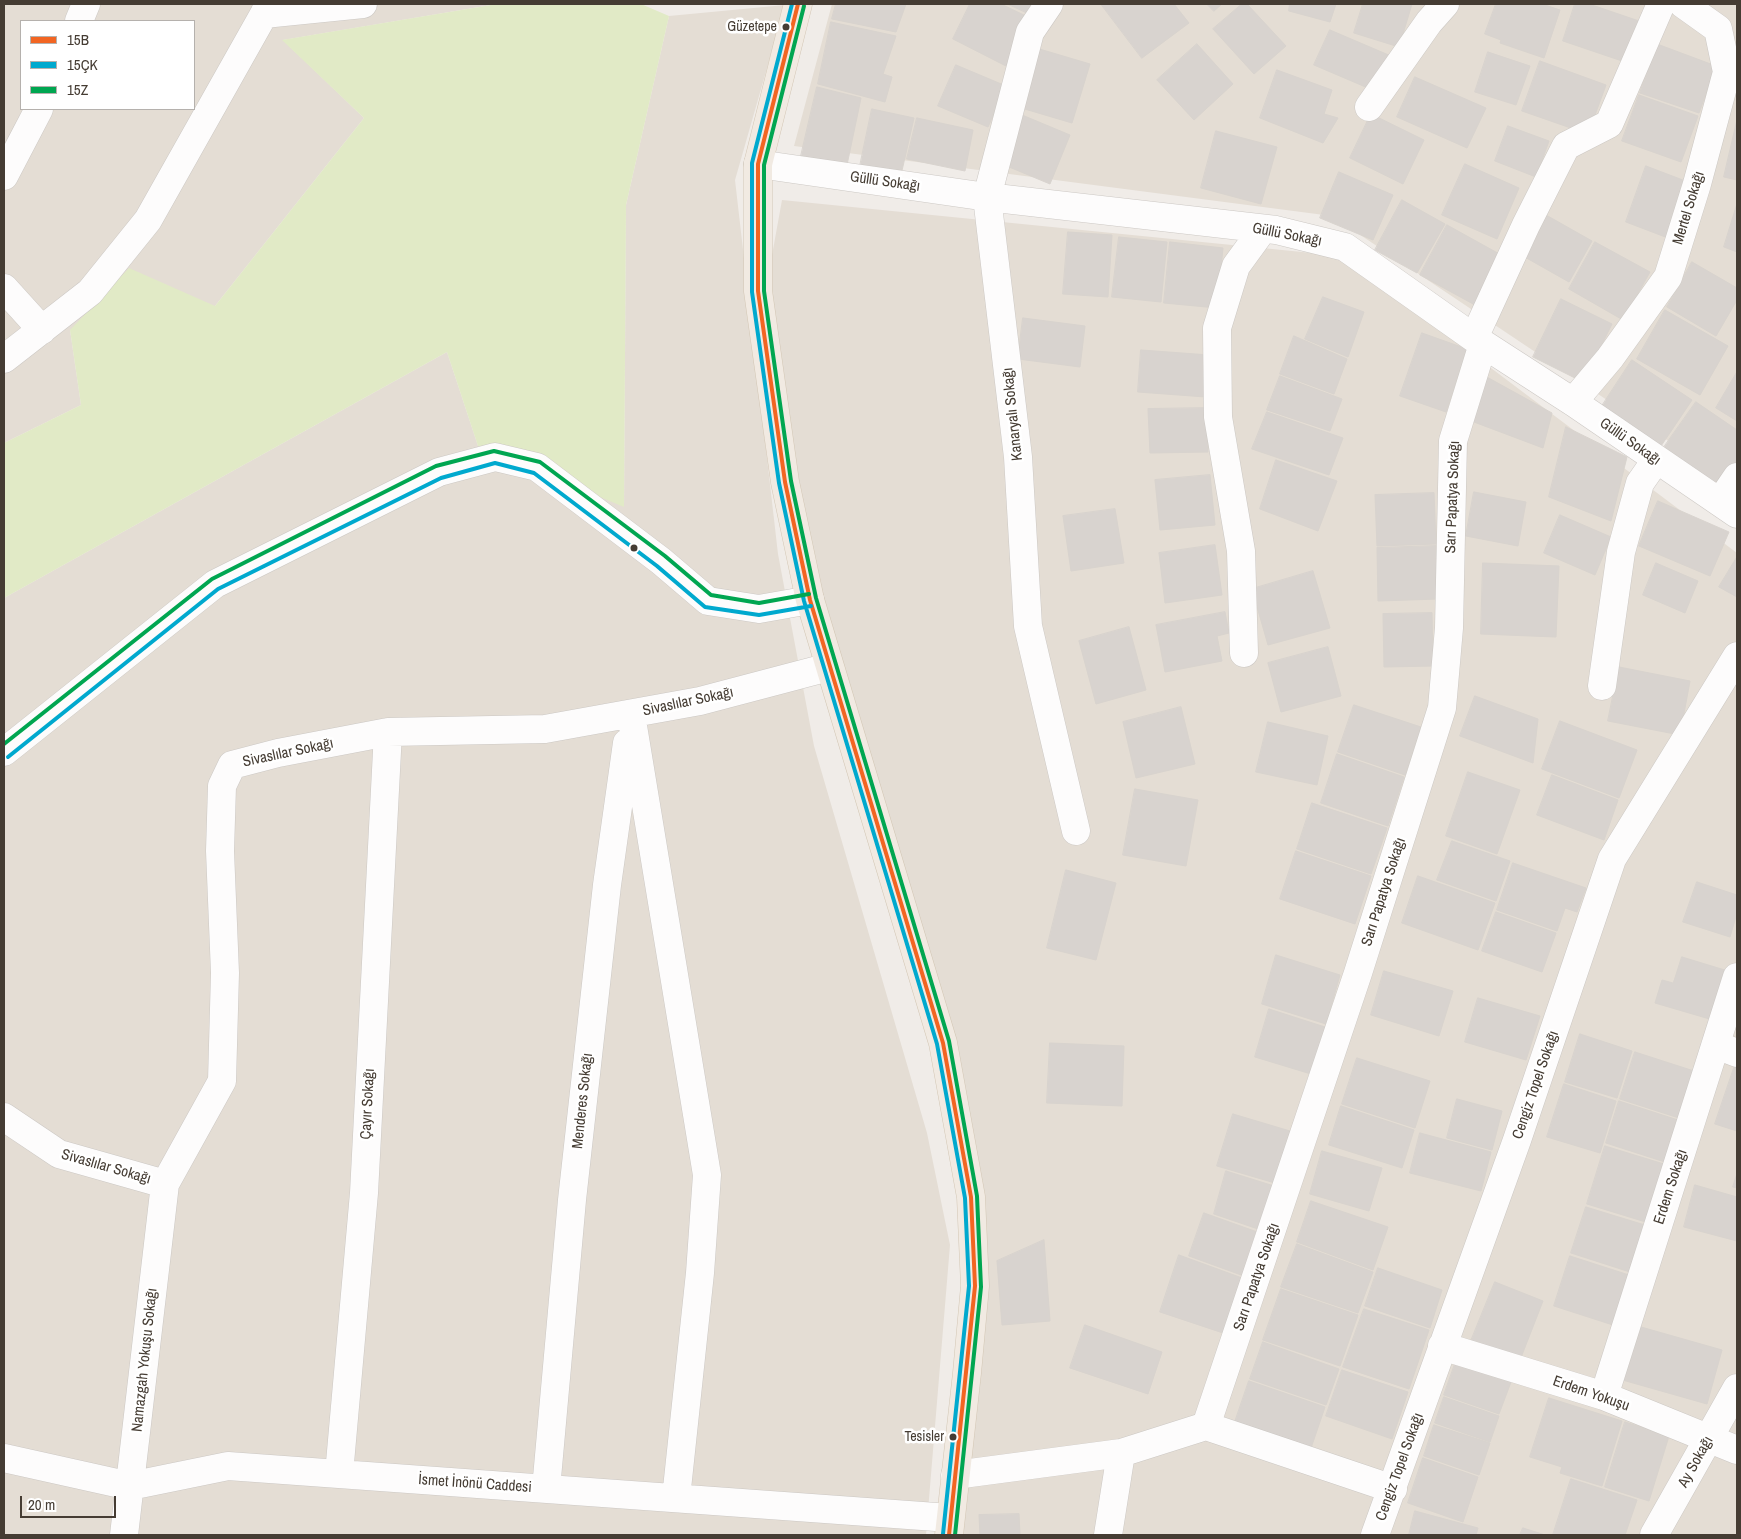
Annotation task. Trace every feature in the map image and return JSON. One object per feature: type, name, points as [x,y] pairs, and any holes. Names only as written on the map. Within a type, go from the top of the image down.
[{"type":"main road","points":[[798,4],[758,164],[758,292],[785,482],[810,600],[944,1044],[971,1197],[975,1286],[950,1527]]},
{"type":"street","points":[[79,20],[86,4]]},
{"type":"street","points":[[4,359],[90,292],[148,220],[267,9],[363,4]]},
{"type":"street","name":"Kanaryalı Sokağı","points":[[1048,4],[1030,32],[987,197],[1018,456],[1028,626],[1076,831]]},
{"type":"street","points":[[1368,107],[1429,22],[1445,4]]},
{"type":"street","name":"Sarı Papatya Sokağı","points":[[1206,1426],[1358,973],[1442,708],[1449,628],[1453,441],[1479,341],[1526,225],[1566,146],[1609,124],[1661,4]]},
{"type":"street","name":"Mertel Sokağı","points":[[1573,402],[1610,358],[1668,277],[1697,184],[1727,72],[1718,29],[1683,4]]},
{"type":"street","points":[[4,176],[38,110]]},
{"type":"street","name":"Güllü Sokağı","points":[[758,164],[987,197],[1276,230],[1345,247],[1479,341],[1729,508]]},
{"type":"street","points":[[1244,653],[1241,551],[1218,417],[1217,328],[1236,266],[1262,229]]},
{"type":"street","points":[[4,288],[42,330]]},
{"type":"street","points":[[4,752],[214,584],[439,472],[495,457],[537,467],[661,560],[708,601],[759,609],[810,600]]},
{"type":"street","points":[[1602,686],[1621,552],[1640,483],[1656,460]]},
{"type":"street","points":[[1729,508],[1737,477]]},
{"type":"street","name":"Cengiz Topel Sokağı","points":[[1375,1535],[1517,1140],[1612,859],[1737,656]]},
{"type":"street","name":"Sivaslılar Sokağı","points":[[4,1117],[59,1154],[165,1184],[222,1081],[225,972],[220,851],[222,786],[232,765],[278,753],[388,732],[545,729],[700,701],[829,668]]},
{"type":"street","points":[[631,714],[707,1175],[700,1273],[676,1498]]},
{"type":"street","name":"Menderes Sokağı","points":[[546,1489],[572,1200],[607,886],[631,714]]},
{"type":"street","name":"Çayır Sokağı","points":[[339,1474],[364,1193],[388,732]]},
{"type":"street","name":"Erdem Sokağı","points":[[1604,1396],[1727,1049],[1737,977]]},
{"type":"street","name":"Namazgah Yokuşu Sokağı","points":[[124,1535],[165,1184]]},
{"type":"street","name":"Erdem Yokuşu","points":[[1442,1346],[1604,1396],[1737,1450]]},
{"type":"street","name":"Ay Sokağı","points":[[1654,1535],[1737,1388]]},
{"type":"street","points":[[955,1475],[1121,1453],[1206,1426],[1392,1489]]},
{"type":"street","points":[[1108,1535],[1121,1453]]},
{"type":"street","name":"İsmet İnönü Caddesi","points":[[4,1458],[130,1486],[228,1466],[676,1498],[950,1527]]},
{"type":"shaded area","points":[[4,4],[497,4],[283,40],[364,118],[215,306],[70,330],[81,405],[4,443]]},
{"type":"shaded area","points":[[832,4],[1737,4],[1737,487],[1332,216],[794,146]]},
{"type":"shaded area","points":[[785,5],[735,180],[778,554],[814,746],[927,1133],[950,1245],[926,1535],[4,1535],[4,598],[447,352],[478,446],[624,506],[626,205],[669,16]]},
{"type":"shaded area","points":[[782,200],[1342,256],[1737,553],[1737,1535],[951,1535],[982,1219],[835,661],[759,327]]},
{"type":"green space","points":[[497,4],[641,4],[669,16],[626,205],[624,507],[478,446],[447,352],[4,598],[4,443],[81,405],[70,330],[129,268],[215,306],[364,118],[282,40]]},
{"type":"building","points":[[836,4],[906,4],[896,32],[832,19]]},
{"type":"building","points":[[970,4],[1001,4],[1030,18],[1006,66],[953,39]]},
{"type":"building","points":[[1008,4],[1037,4],[1032,15]]},
{"type":"building","points":[[1101,4],[1174,4],[1189,23],[1142,58]]},
{"type":"building","points":[[1207,4],[1222,4],[1214,11]]},
{"type":"building","points":[[1242,4],[1247,4],[1286,46],[1254,74],[1213,29]]},
{"type":"building","points":[[1290,4],[1336,4],[1330,22],[1289,11]]},
{"type":"building","points":[[1363,4],[1412,4],[1399,47],[1354,33]]},
{"type":"building","points":[[1496,4],[1542,4],[1560,10],[1544,58],[1500,43],[1501,40],[1485,34]]},
{"type":"building","points":[[1575,4],[1589,4],[1639,21],[1625,62],[1563,41]]},
{"type":"building","points":[[831,22],[896,36],[883,74],[892,77],[885,102],[818,84]]},
{"type":"building","points":[[1330,30],[1391,56],[1375,91],[1314,65]]},
{"type":"building","points":[[1197,44],[1233,84],[1194,120],[1157,80]]},
{"type":"building","points":[[1657,44],[1716,66],[1699,113],[1640,93]]},
{"type":"building","points":[[1036,48],[1090,64],[1072,123],[1018,107]]},
{"type":"building","points":[[1488,52],[1530,66],[1516,105],[1475,92]]},
{"type":"building","points":[[1540,61],[1606,85],[1588,134],[1522,111]]},
{"type":"building","points":[[956,65],[1006,86],[988,127],[938,106]]},
{"type":"building","points":[[1277,70],[1332,90],[1324,114],[1338,118],[1323,143],[1260,118]]},
{"type":"building","points":[[1415,77],[1486,108],[1467,148],[1397,117]]},
{"type":"building","points":[[817,87],[861,98],[847,165],[801,156]]},
{"type":"building","points":[[1639,95],[1698,116],[1681,162],[1622,141]]},
{"type":"building","points":[[872,109],[914,118],[901,175],[860,166]]},
{"type":"building","points":[[1371,114],[1424,140],[1403,184],[1350,158]]},
{"type":"building","points":[[1022,115],[1070,135],[1050,184],[1002,164]]},
{"type":"building","points":[[917,118],[973,130],[965,171],[907,159]]},
{"type":"building","points":[[1737,120],[1737,180],[1724,177]]},
{"type":"building","points":[[1508,126],[1549,141],[1536,177],[1495,161]]},
{"type":"building","points":[[1216,131],[1277,147],[1261,204],[1201,188]]},
{"type":"building","points":[[1465,164],[1519,188],[1497,239],[1442,215]]},
{"type":"building","points":[[1646,166],[1688,182],[1668,238],[1626,222]]},
{"type":"building","points":[[1339,172],[1393,195],[1373,240],[1320,218]]},
{"type":"building","points":[[1402,200],[1445,224],[1417,273],[1375,250]]},
{"type":"building","points":[[1737,204],[1737,252],[1724,247]]},
{"type":"building","points":[[1546,215],[1592,241],[1569,282],[1523,256]]},
{"type":"building","points":[[1447,225],[1503,256],[1475,305],[1420,275]]},
{"type":"building","points":[[1068,232],[1112,235],[1108,297],[1063,294]]},
{"type":"building","points":[[1119,237],[1167,242],[1161,302],[1112,297]]},
{"type":"building","points":[[1170,242],[1223,248],[1217,308],[1164,303]]},
{"type":"building","points":[[1595,242],[1650,272],[1623,320],[1569,289]]},
{"type":"building","points":[[1692,262],[1737,288],[1737,300],[1716,336],[1667,307]]},
{"type":"building","points":[[1323,297],[1364,312],[1348,357],[1305,339]]},
{"type":"building","points":[[1561,299],[1612,324],[1583,382],[1533,357]]},
{"type":"building","points":[[1665,310],[1728,346],[1700,395],[1637,359]]},
{"type":"building","points":[[1023,318],[1085,326],[1080,367],[1018,359]]},
{"type":"building","points":[[1422,333],[1467,349],[1446,412],[1400,396]]},
{"type":"building","points":[[1294,336],[1347,359],[1334,394],[1280,374]]},
{"type":"building","points":[[1141,350],[1209,355],[1206,397],[1138,392]]},
{"type":"building","points":[[1632,360],[1692,400],[1659,449],[1600,409]]},
{"type":"building","points":[[1737,372],[1737,421],[1716,408]]},
{"type":"building","points":[[1280,376],[1342,399],[1330,431],[1267,410]]},
{"type":"building","points":[[1485,376],[1552,413],[1543,448],[1474,422]]},
{"type":"building","points":[[1696,402],[1737,430],[1737,461],[1719,488],[1662,450]]},
{"type":"building","points":[[1207,408],[1208,452],[1150,453],[1148,409]]},
{"type":"building","points":[[1267,412],[1343,438],[1329,475],[1252,449]]},
{"type":"building","points":[[1566,427],[1627,457],[1611,521],[1549,497]]},
{"type":"building","points":[[1276,460],[1337,481],[1318,531],[1260,509]]},
{"type":"building","points":[[1210,475],[1215,525],[1160,530],[1155,480]]},
{"type":"building","points":[[1474,492],[1526,502],[1518,546],[1466,536]]},
{"type":"building","points":[[1434,493],[1436,544],[1377,546],[1375,495]]},
{"type":"building","points":[[1658,501],[1729,532],[1710,576],[1639,546]]},
{"type":"building","points":[[1115,509],[1124,563],[1071,571],[1063,516]]},
{"type":"building","points":[[1560,515],[1611,537],[1595,575],[1544,553]]},
{"type":"building","points":[[1215,545],[1222,595],[1165,603],[1159,553]]},
{"type":"building","points":[[1436,546],[1438,599],[1378,601],[1377,548]]},
{"type":"building","points":[[1737,557],[1737,597],[1719,587]]},
{"type":"building","points":[[1483,563],[1559,566],[1556,637],[1481,634]]},
{"type":"building","points":[[1656,563],[1698,581],[1685,613],[1643,595]]},
{"type":"building","points":[[1313,571],[1330,628],[1268,645],[1252,589]]},
{"type":"building","points":[[1225,612],[1229,633],[1217,636],[1222,661],[1165,672],[1156,625]]},
{"type":"building","points":[[1432,613],[1433,666],[1384,667],[1383,614]]},
{"type":"building","points":[[1129,627],[1146,690],[1096,704],[1079,641]]},
{"type":"building","points":[[1328,647],[1341,696],[1281,712],[1268,663]]},
{"type":"building","points":[[1619,667],[1690,681],[1680,735],[1608,721]]},
{"type":"building","points":[[1475,696],[1538,719],[1533,763],[1460,736]]},
{"type":"building","points":[[1354,705],[1421,727],[1405,775],[1338,752]]},
{"type":"building","points":[[1181,707],[1195,764],[1136,778],[1123,722]]},
{"type":"building","points":[[1560,721],[1637,750],[1619,798],[1542,769]]},
{"type":"building","points":[[1268,722],[1328,736],[1317,785],[1256,772]]},
{"type":"building","points":[[1337,754],[1404,777],[1388,826],[1321,803]]},
{"type":"building","points":[[1468,772],[1520,790],[1497,854],[1446,836]]},
{"type":"building","points":[[1552,775],[1618,800],[1604,840],[1537,815]]},
{"type":"building","points":[[1135,789],[1198,800],[1186,866],[1123,855]]},
{"type":"building","points":[[1312,803],[1387,828],[1371,874],[1297,849]]},
{"type":"building","points":[[1452,841],[1510,861],[1496,901],[1437,880]]},
{"type":"building","points":[[1296,851],[1371,876],[1355,924],[1280,899]]},
{"type":"building","points":[[1513,863],[1586,888],[1577,912],[1565,908],[1557,931],[1497,910]]},
{"type":"building","points":[[1066,870],[1116,883],[1096,960],[1047,948]]},
{"type":"building","points":[[1418,876],[1495,903],[1478,950],[1402,923]]},
{"type":"building","points":[[1697,882],[1737,895],[1737,913],[1730,937],[1683,922]]},
{"type":"building","points":[[1496,912],[1556,933],[1542,972],[1482,951]]},
{"type":"building","points":[[1276,955],[1340,975],[1326,1024],[1262,1004]]},
{"type":"building","points":[[1682,957],[1728,971],[1713,1020],[1655,1003],[1662,980],[1673,983]]},
{"type":"building","points":[[1384,971],[1453,991],[1439,1036],[1371,1015]]},
{"type":"building","points":[[1478,998],[1540,1016],[1526,1060],[1465,1042]]},
{"type":"building","points":[[1269,1009],[1325,1027],[1311,1074],[1255,1057]]},
{"type":"building","points":[[1580,1034],[1632,1051],[1617,1098],[1565,1082]]},
{"type":"building","points":[[1050,1043],[1124,1046],[1122,1106],[1047,1103]]},
{"type":"building","points":[[1635,1052],[1697,1072],[1682,1119],[1620,1099]]},
{"type":"building","points":[[1357,1058],[1430,1081],[1415,1128],[1342,1104]]},
{"type":"building","points":[[1735,1065],[1737,1066],[1737,1131],[1715,1124]]},
{"type":"building","points":[[1564,1084],[1616,1101],[1600,1153],[1547,1137]]},
{"type":"building","points":[[1457,1099],[1502,1111],[1492,1150],[1447,1138]]},
{"type":"building","points":[[1619,1101],[1681,1121],[1668,1163],[1606,1143]]},
{"type":"building","points":[[1341,1106],[1414,1130],[1402,1168],[1329,1145]]},
{"type":"building","points":[[1233,1114],[1290,1131],[1275,1183],[1217,1166]]},
{"type":"building","points":[[1420,1133],[1491,1152],[1481,1191],[1410,1173]]},
{"type":"building","points":[[1605,1146],[1667,1165],[1649,1223],[1587,1204]]},
{"type":"building","points":[[1322,1151],[1382,1168],[1369,1211],[1310,1194]]},
{"type":"building","points":[[1226,1171],[1274,1186],[1261,1230],[1214,1214]]},
{"type":"building","points":[[1737,1174],[1737,1188],[1733,1187]]},
{"type":"building","points":[[1695,1185],[1737,1197],[1737,1241],[1684,1227]]},
{"type":"building","points":[[1311,1201],[1388,1227],[1373,1270],[1297,1242]]},
{"type":"building","points":[[1586,1207],[1648,1226],[1633,1273],[1571,1253]]},
{"type":"building","points":[[1204,1213],[1260,1233],[1244,1276],[1189,1256]]},
{"type":"building","points":[[1044,1240],[1050,1321],[1002,1325],[997,1261]]},
{"type":"building","points":[[1297,1244],[1373,1272],[1358,1313],[1281,1287]]},
{"type":"building","points":[[1179,1255],[1242,1278],[1223,1333],[1160,1312]]},
{"type":"building","points":[[1570,1256],[1632,1276],[1616,1326],[1554,1306]]},
{"type":"building","points":[[1378,1268],[1442,1290],[1430,1328],[1365,1306]]},
{"type":"building","points":[[1495,1282],[1543,1301],[1520,1360],[1471,1341]]},
{"type":"building","points":[[1281,1289],[1358,1315],[1340,1366],[1263,1340]]},
{"type":"building","points":[[1364,1309],[1429,1330],[1409,1389],[1343,1367]]},
{"type":"building","points":[[1085,1325],[1162,1352],[1148,1394],[1070,1368]]},
{"type":"building","points":[[1634,1325],[1722,1350],[1707,1404],[1619,1379]]},
{"type":"building","points":[[1263,1342],[1339,1369],[1326,1405],[1250,1379]]},
{"type":"building","points":[[1455,1364],[1511,1382],[1499,1414],[1444,1395]]},
{"type":"building","points":[[1342,1370],[1408,1392],[1392,1439],[1326,1416]]},
{"type":"building","points":[[1249,1381],[1325,1407],[1311,1448],[1235,1422]]},
{"type":"building","points":[[1444,1397],[1499,1416],[1490,1442],[1435,1423]]},
{"type":"building","points":[[1549,1398],[1622,1421],[1602,1486],[1560,1473],[1562,1467],[1530,1457]]},
{"type":"building","points":[[1625,1422],[1669,1436],[1649,1501],[1605,1487]]},
{"type":"building","points":[[1434,1425],[1490,1443],[1479,1475],[1424,1456]]},
{"type":"building","points":[[1423,1458],[1478,1477],[1463,1522],[1408,1503]]},
{"type":"building","points":[[1571,1479],[1637,1500],[1625,1535],[1553,1535]]},
{"type":"building","points":[[1415,1511],[1478,1528],[1476,1535],[1409,1535]]},
{"type":"building","points":[[1019,1514],[1020,1535],[980,1535],[979,1515]]},
{"type":"building","points":[[1523,1528],[1542,1534],[1545,1535],[1520,1535]]},
{"type":"transit line","name":"15ÇK","points":[[792,4],[752,163],[752,292],[779,483],[804,601],[937,1044],[965,1198],[969,1286],[943,1534]]},
{"type":"transit line","name":"15B","points":[[798,4],[758,164],[758,291],[785,482],[810,600],[943,1043],[971,1197],[975,1286],[949,1535]]},
{"type":"transit line","name":"15Z","points":[[804,6],[764,165],[764,291],[791,481],[816,598],[949,1041],[977,1196],[981,1287],[955,1535]]},
{"type":"transit line","name":"15Z","points":[[4,744],[212,579],[436,466],[494,451],[540,462],[665,556],[711,595],[759,603],[809,594]]},
{"type":"transit line","name":"15ÇK","points":[[8,757],[218,589],[441,478],[495,463],[534,473],[657,566],[705,607],[759,615],[811,606]]},
{"type":"place","name":"Güzetepe","points":[[786,27]]},
{"type":"place","name":"Tesisler","points":[[953,1437]]}]
